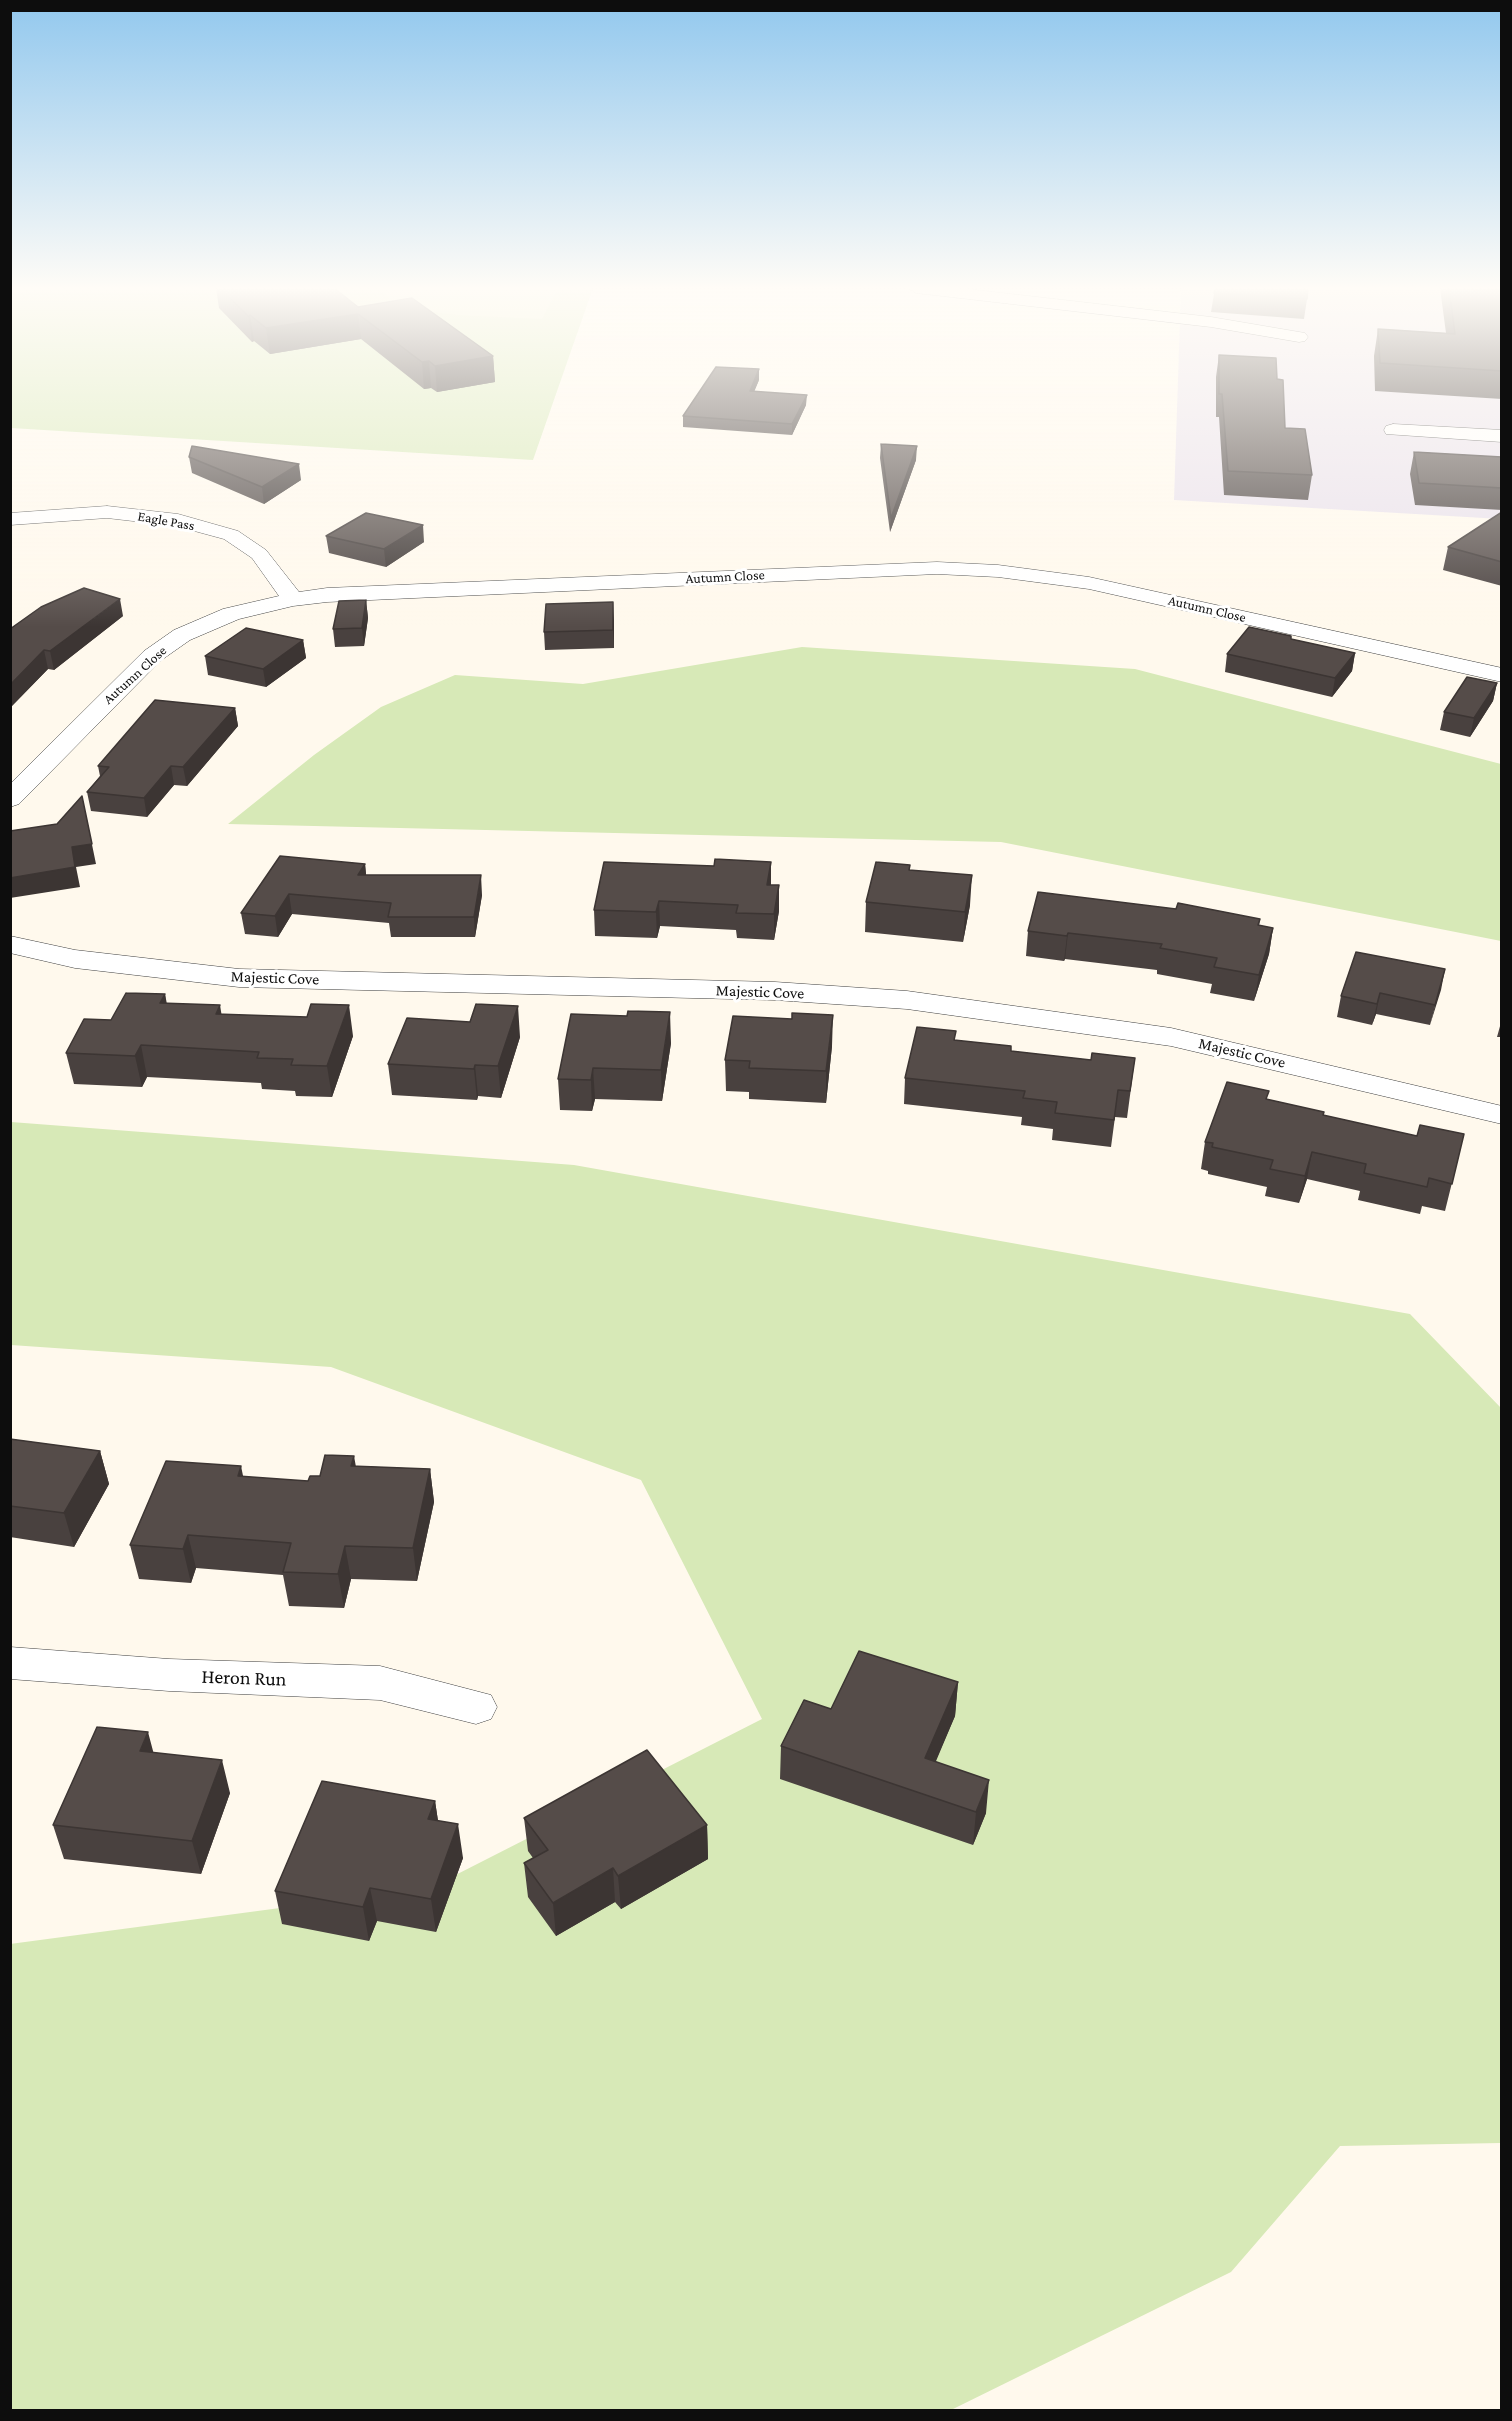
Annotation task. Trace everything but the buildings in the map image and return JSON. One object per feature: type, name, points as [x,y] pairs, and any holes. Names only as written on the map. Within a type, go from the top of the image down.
[{"type":"street","points":[[1394,430],[1502,436]]},
{"type":"street","name":"Eagle Pass","points":[[10,519],[107,512],[178,520],[231,535],[259,554],[293,599]]},
{"type":"street","name":"Autumn Close","points":[[10,799],[152,656],[182,635],[231,614],[293,599],[327,595],[925,568],[998,570],[1089,583],[1502,675]]},
{"type":"street","name":"Majestic Cove","points":[[10,944],[75,959],[239,978],[775,992],[907,1000],[1171,1037],[1502,1115]]},
{"type":"street","name":"Heron Run","points":[[10,1663],[169,1675],[381,1683],[476,1707]]},
{"type":"shaded area","points":[[1177,401],[1501,401],[1501,519],[1174,500]]},
{"type":"green space","points":[[11,401],[554,401],[533,460],[11,428]]},
{"type":"green space","points":[[802,647],[1135,669],[1501,764],[1501,941],[1001,842],[228,824],[314,755],[381,707],[455,675],[583,684]]},
{"type":"green space","points":[[11,1122],[574,1165],[1410,1314],[1501,1408],[1501,2143],[1340,2146],[1231,2272],[951,2410],[11,2410],[10,1944],[430,1888],[762,1719],[641,1480],[331,1367],[11,1345]]}]
